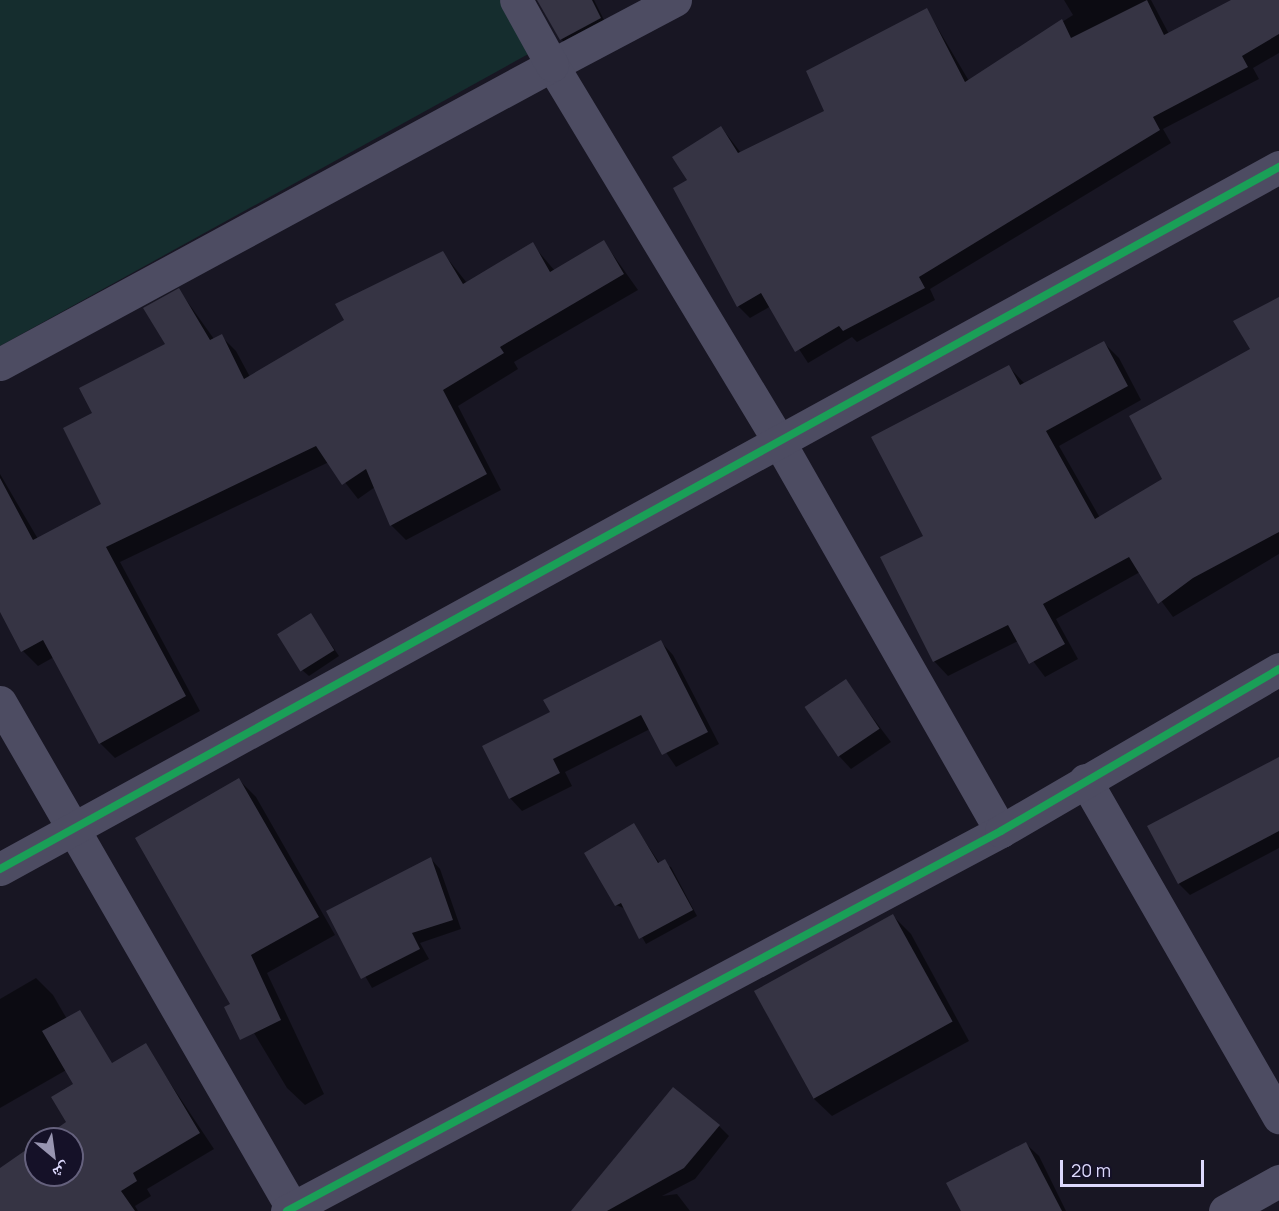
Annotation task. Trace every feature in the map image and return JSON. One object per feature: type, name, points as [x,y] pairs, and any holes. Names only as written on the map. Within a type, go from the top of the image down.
[{"type":"street","points":[[516,0],[552,65],[779,442],[1001,831]]},
{"type":"street","points":[[0,364],[675,0]]},
{"type":"street","points":[[0,869],[1279,167]]},
{"type":"street","points":[[0,702],[70,830],[290,1210],[1001,831],[1279,669]]},
{"type":"street","points":[[1085,780],[1279,1117]]},
{"type":"street","points":[[1225,1211],[1279,1181]]},
{"type":"green space","points":[[0,0],[504,0],[532,52],[0,346]]},
{"type":"building","points":[[537,0],[592,0],[601,18],[560,40]]},
{"type":"building","points":[[1147,0],[1164,35],[1231,0],[1279,0],[1279,34],[1242,56],[1248,67],[1153,117],[1160,130],[919,277],[925,288],[843,331],[839,326],[795,352],[761,293],[737,307],[673,188],[687,180],[672,157],[721,126],[738,153],[824,111],[806,71],[927,8],[965,82],[1062,19],[1071,38]]},
{"type":"building","points":[[604,240],[624,274],[500,347],[504,353],[443,390],[487,474],[390,526],[366,469],[342,485],[316,446],[106,547],[186,696],[99,744],[43,640],[21,652],[0,612],[0,478],[33,540],[101,504],[63,428],[92,413],[79,388],[165,344],[143,308],[179,288],[210,340],[222,334],[244,379],[344,320],[335,304],[443,251],[463,284],[533,242],[550,272]]},
{"type":"building","points":[[1279,297],[1279,532],[1193,578],[1158,604],[1129,557],[1043,604],[1065,644],[1029,664],[1008,625],[933,662],[880,557],[923,536],[871,437],[1009,365],[1020,385],[1104,341],[1128,386],[1046,431],[1095,519],[1162,479],[1129,416],[1250,349],[1233,321]]},
{"type":"building","points":[[311,613],[334,650],[300,672],[277,634]]},
{"type":"building","points":[[661,640],[708,732],[662,755],[641,715],[553,759],[560,773],[509,799],[482,746],[550,712],[543,700]]},
{"type":"building","points":[[846,679],[880,729],[838,757],[805,707]]},
{"type":"building","points":[[1279,757],[1279,831],[1178,884],[1147,826]]},
{"type":"building","points":[[239,778],[319,917],[251,955],[281,1020],[240,1040],[224,1007],[230,1004],[135,838]]},
{"type":"building","points":[[634,823],[658,863],[665,859],[693,910],[639,939],[621,903],[615,906],[584,853]]},
{"type":"building","points":[[431,857],[453,920],[412,933],[420,949],[361,979],[326,911]]},
{"type":"building","points":[[893,914],[953,1022],[814,1099],[754,991]]},
{"type":"building","points":[[80,1010],[112,1063],[146,1043],[200,1133],[133,1173],[137,1181],[121,1191],[135,1211],[0,1211],[0,1168],[24,1151],[24,1187],[84,1187],[84,1127],[59,1127],[66,1122],[51,1097],[73,1084],[42,1031]]},
{"type":"building","points":[[673,1087],[720,1125],[684,1168],[607,1211],[571,1211]]},
{"type":"building","points":[[1026,1142],[1062,1211],[961,1211],[946,1183]]},
{"type":"cycle path","points":[[0,869],[1279,167]]},
{"type":"cycle path","points":[[287,1211],[1001,831],[1279,669]]}]
